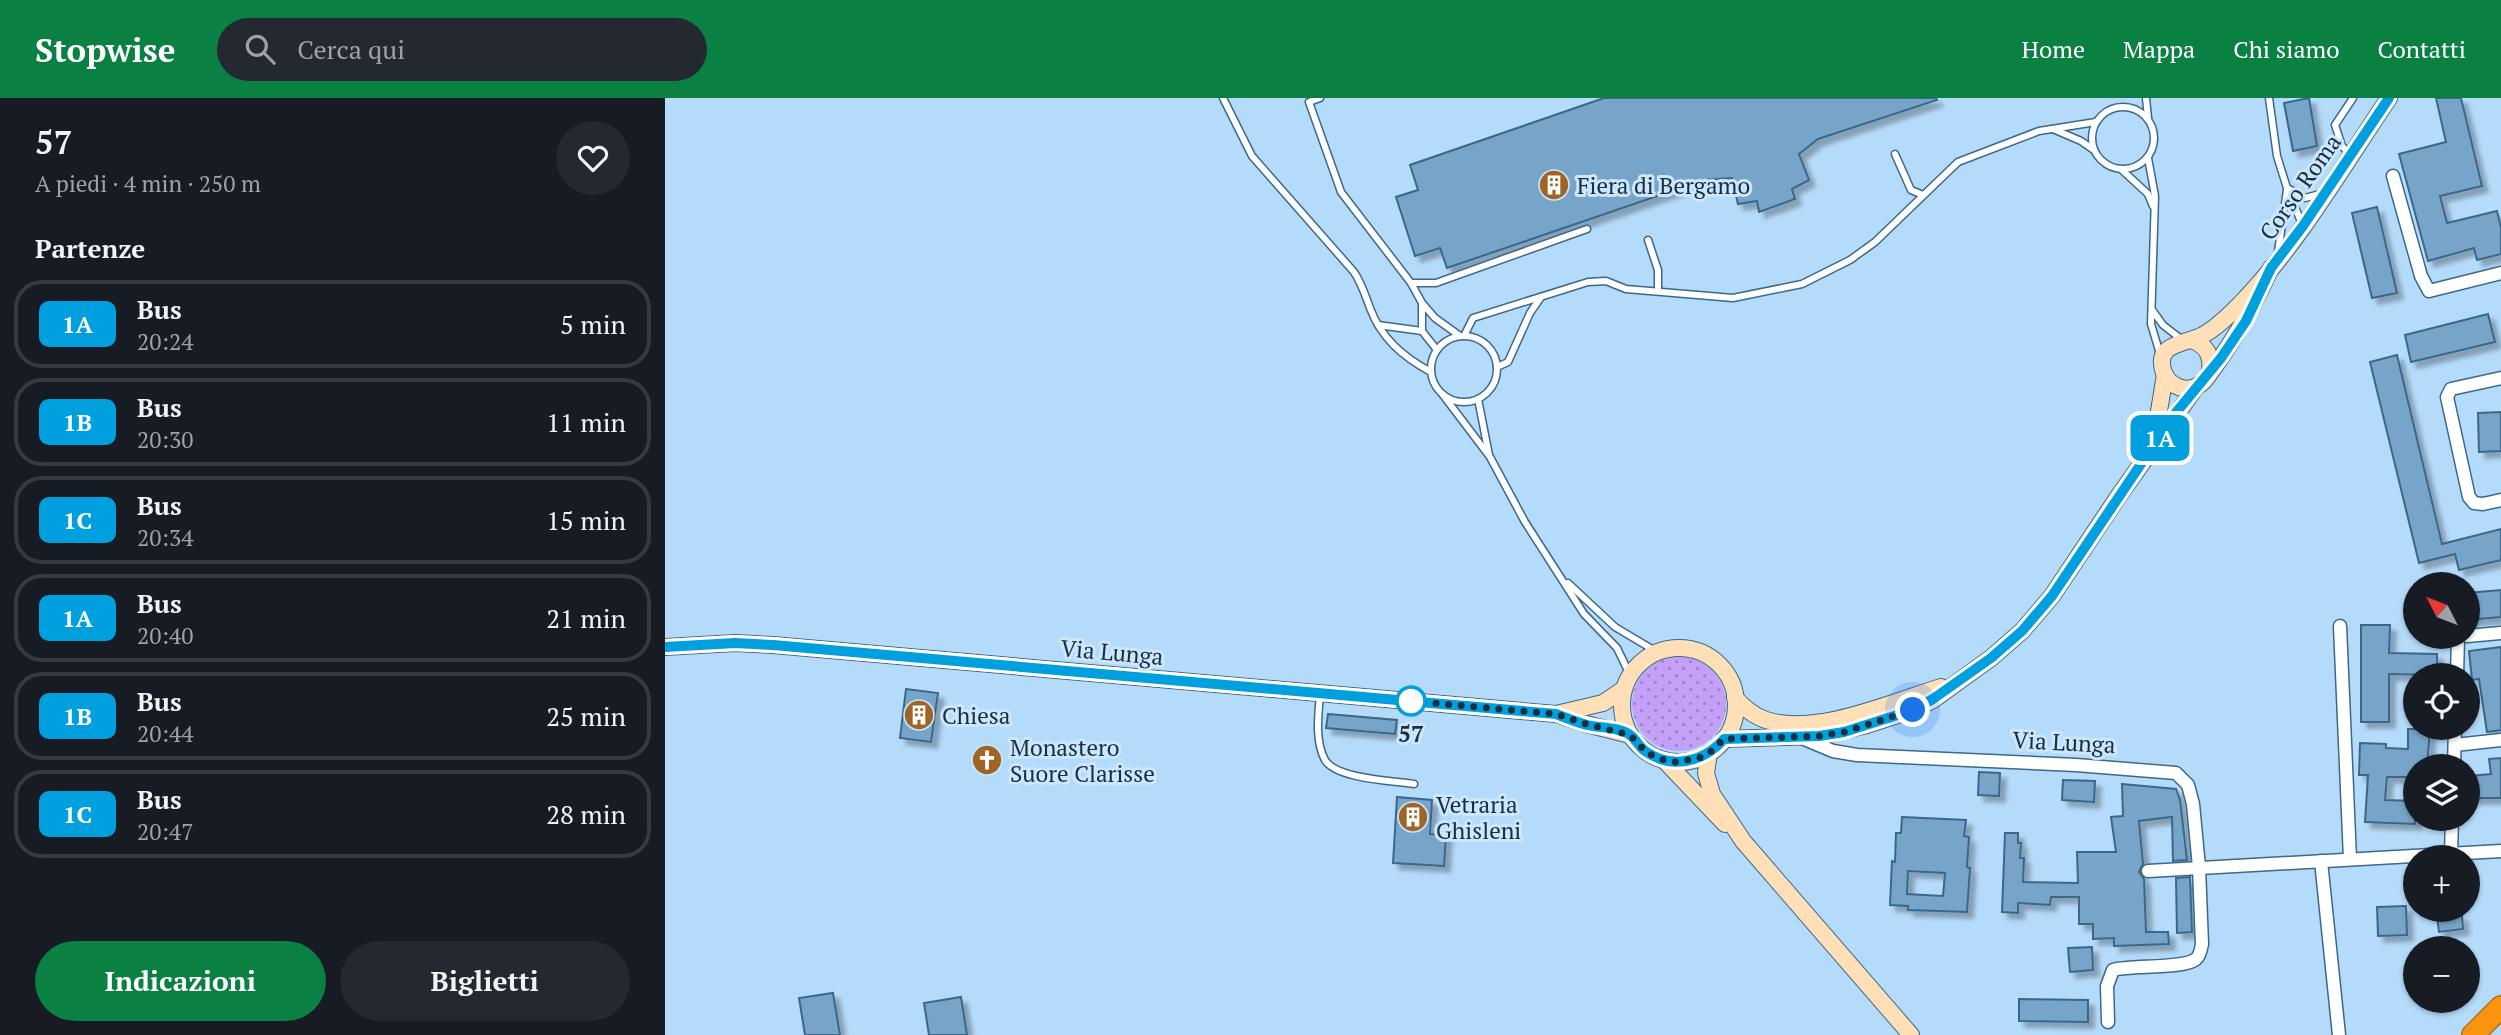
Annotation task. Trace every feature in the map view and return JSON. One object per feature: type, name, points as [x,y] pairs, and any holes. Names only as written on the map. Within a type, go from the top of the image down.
[{"type":"highway","points":[[2473,1035],[2501,1007]]},
{"type":"street","name":"Corso Roma","points":[[2164,369],[2169,348],[2205,335],[2222,322],[2272,266],[2303,226],[2389,98]]},
{"type":"street","points":[[2393,176],[2421,276],[2429,291],[2501,273]]},
{"type":"street","name":"Corso Roma","points":[[2196,387],[2203,383],[2246,321],[2272,266]]},
{"type":"street","points":[[2187,340],[2206,349],[2210,356],[2210,372]]},
{"type":"street","points":[[2164,369],[2173,384],[2181,388],[2196,387]]},
{"type":"street","name":"Via Lunga","points":[[2118,497],[2158,417],[2164,369]]},
{"type":"street","points":[[2501,378],[2458,386],[2451,389],[2447,397],[2469,498],[2474,503],[2483,504],[2501,500]]},
{"type":"street","name":"Via Lunga","points":[[1724,739],[1837,733],[1913,710],[1991,658],[2052,596],[2196,387]]},
{"type":"street","points":[[2340,626],[2350,859]]},
{"type":"street","points":[[2480,635],[2501,633]]},
{"type":"street","name":"Via Lunga","points":[[665,647],[735,643],[773,645],[1556,714],[1630,735],[1647,753],[1664,760],[1713,814],[1743,841]]},
{"type":"street","name":"Via Lunga","points":[[1556,714],[1603,703],[1627,682],[1639,664],[1657,652],[1678,648],[1698,651],[1707,656],[1727,675],[1735,698],[1744,707],[1764,720],[1780,723],[1808,723],[1846,716],[1954,683]]},
{"type":"street","points":[[1627,682],[1622,713],[1630,735]]},
{"type":"street","points":[[1664,760],[1683,762],[1709,753],[1724,739],[1734,716],[1735,698]]},
{"type":"street","points":[[1837,733],[1838,740],[1848,753]]},
{"type":"street","name":"Via Lunga","points":[[1801,737],[1820,747],[1848,753],[2176,773],[2188,785],[2191,794],[2199,867],[2202,944],[2199,955],[2195,961],[2183,965],[2113,970],[2107,986],[2108,1022]]},
{"type":"street","points":[[2455,740],[2455,754]]},
{"type":"street","points":[[2455,745],[2501,740]]},
{"type":"street","points":[[1709,753],[1706,773],[1712,794],[1743,841],[1911,1035]]},
{"type":"street","points":[[2480,852],[2501,851]]},
{"type":"street","points":[[2148,871],[2403,856]]},
{"type":"street","points":[[2321,861],[2339,1035]]},
{"type":"lane","points":[[1223,98],[1252,156],[1354,272],[1364,288],[1378,325],[1395,348],[1408,360],[1431,372]]},
{"type":"lane","points":[[1320,98],[1308,102],[1341,192],[1411,283],[1422,303],[1435,317],[1462,336]]},
{"type":"lane","points":[[2116,107],[2124,98]]},
{"type":"lane","points":[[2122,170],[2141,164],[2148,158],[2155,142],[2145,98]]},
{"type":"lane","points":[[2269,98],[2277,156],[2303,226]]},
{"type":"lane","points":[[2351,156],[2342,146],[2335,125],[2353,98]]},
{"type":"lane","points":[[1462,336],[1473,318],[1588,282],[1606,281],[1626,289],[1733,298],[1802,284],[1850,260],[1875,242],[1958,162],[2051,129],[2096,122],[2108,110],[2116,107],[2134,108],[2148,118]]},
{"type":"lane","points":[[2096,122],[2092,141],[2100,159],[2108,166],[2122,170],[2148,194],[2154,208]]},
{"type":"lane","points":[[2051,129],[2081,141],[2094,150]]},
{"type":"lane","points":[[1895,154],[1911,190],[1923,195]]},
{"type":"lane","points":[[2148,158],[2155,196],[2151,324],[2164,369]]},
{"type":"lane","points":[[2287,188],[2305,198],[2326,191]]},
{"type":"lane","points":[[2272,266],[2279,248],[2287,188]]},
{"type":"lane","points":[[1411,283],[1436,283],[1587,229]]},
{"type":"lane","points":[[1648,240],[1658,270],[1658,291]]},
{"type":"lane","points":[[1497,367],[1508,362],[1530,313],[1542,295]]},
{"type":"lane","points":[[1422,303],[1422,331],[1437,350]]},
{"type":"lane","points":[[2153,311],[2163,325],[2187,340]]},
{"type":"lane","points":[[1378,325],[1422,331]]},
{"type":"lane","points":[[1443,396],[1460,402],[1478,399],[1494,384],[1497,367],[1490,349],[1474,337],[1462,336],[1443,343],[1431,365],[1433,381],[1443,396],[1490,457],[1525,522],[1584,614],[1617,648],[1627,682]]},
{"type":"lane","points":[[1478,399],[1490,457]]},
{"type":"lane","points":[[1558,574],[1615,628],[1657,652]]},
{"type":"lane","points":[[1320,693],[1319,742],[1326,763],[1345,774],[1414,784]]},
{"type":"shaded area","points":[[1679,657],[1697,660],[1712,671],[1723,686],[1726,704],[1723,722],[1712,737],[1697,748],[1679,751],[1661,748],[1646,737],[1635,722],[1632,704],[1635,686],[1646,671],[1661,660]]},
{"type":"building","name":"Fiera di Bergamo","points":[[1604,98],[1937,100],[1818,139],[1799,154],[1809,180],[1792,189],[1795,199],[1759,212],[1757,201],[1738,204],[1732,178],[1704,180],[1447,268],[1440,248],[1415,256],[1396,197],[1418,190],[1410,165]]},
{"type":"building","points":[[2309,98],[2317,146],[2293,151],[2284,103]]},
{"type":"building","points":[[2436,98],[2461,98],[2482,186],[2440,196],[2447,223],[2497,211],[2501,228],[2501,254],[2477,260],[2474,248],[2428,261],[2399,154],[2446,142]]},
{"type":"building","points":[[2377,207],[2397,293],[2372,298],[2352,213]]},
{"type":"building","points":[[2488,314],[2495,342],[2411,362],[2405,335]]},
{"type":"building","points":[[2397,355],[2442,544],[2501,529],[2501,560],[2459,570],[2455,554],[2419,563],[2370,362]]},
{"type":"building","points":[[2501,412],[2501,451],[2479,452],[2478,413]]},
{"type":"building","points":[[2501,590],[2501,617],[2480,619],[2480,592]]},
{"type":"building","points":[[2361,625],[2390,625],[2389,653],[2437,654],[2437,663],[2403,663],[2403,674],[2389,674],[2389,722],[2361,722]]},
{"type":"building","points":[[2501,647],[2501,730],[2487,732],[2480,686],[2480,663],[2470,663],[2469,651]]},
{"type":"building","name":"Chiesa","points":[[906,689],[938,693],[931,742],[900,738]]},
{"type":"building","points":[[1328,714],[1397,720],[1395,734],[1326,728]]},
{"type":"building","points":[[2408,740],[2429,740],[2428,754],[2403,754],[2403,777],[2387,777],[2385,800],[2403,801],[2403,824],[2365,822],[2368,775],[2359,775],[2360,743],[2386,744],[2386,748],[2408,749]]},
{"type":"building","points":[[2501,758],[2501,798],[2480,798],[2480,775],[2491,774],[2489,759]]},
{"type":"building","points":[[1979,772],[2000,773],[1999,796],[1978,795]]},
{"type":"building","points":[[2063,780],[2095,781],[2094,802],[2062,800]]},
{"type":"building","points":[[2122,784],[2176,789],[2180,800],[2187,860],[2173,861],[2172,817],[2139,821],[2143,864],[2139,872],[2144,879],[2146,932],[2168,932],[2169,944],[2114,946],[2114,938],[2093,939],[2093,924],[2079,924],[2079,897],[2051,897],[2050,905],[2018,903],[2018,913],[2002,912],[2005,833],[2018,833],[2018,843],[2021,843],[2020,858],[2024,858],[2023,882],[2078,883],[2077,852],[2116,852],[2111,817],[2123,816]]},
{"type":"building","name":"Vetraria Ghisleni","points":[[1397,797],[1432,800],[1430,834],[1446,835],[1444,866],[1393,863]]},
{"type":"building","points":[[1902,817],[1966,820],[1964,836],[1969,837],[1967,867],[1970,868],[1967,912],[1908,910],[1908,906],[1890,905],[1896,833],[1901,833]],"holes":[[[1908,871],[1945,873],[1943,896],[1907,894]]]},
{"type":"building","points":[[2190,877],[2192,932],[2177,933],[2176,878]]},
{"type":"building","points":[[2403,906],[2403,922],[2407,922],[2407,935],[2378,936],[2377,907]]},
{"type":"building","points":[[2438,922],[2462,922],[2463,929],[2439,932]]},
{"type":"building","points":[[2092,947],[2093,970],[2070,972],[2068,948]]},
{"type":"building","points":[[833,993],[840,1035],[805,1035],[799,998]]},
{"type":"building","points":[[961,997],[967,1035],[929,1035],[924,1003]]},
{"type":"building","points":[[2019,999],[2088,1000],[2088,1022],[2019,1021]]},
{"type":"bus line","name":"1A","points":[[665,647],[735,643],[773,645],[1556,714],[1630,735],[1647,753],[1675,762],[1699,758],[1717,747],[1724,739],[1819,736],[1867,725],[1913,710],[1933,699],[2008,644],[2052,596],[2174,415],[2221,358],[2246,321],[2271,268],[2303,226],[2389,98]]},
{"type":"place","name":"Fiera di Bergamo","points":[[1554,185]]},
{"type":"place","name":"57","points":[[1411,701]]},
{"type":"place","name":"Chiesa","points":[[919,715]]},
{"type":"place","name":"Monastero Suore Clarisse","points":[[987,760]]},
{"type":"place","name":"Vetraria Ghisleni","points":[[1413,817]]},
{"type":"route","points":[[1411,701],[1556,714],[1630,735],[1647,753],[1675,762],[1699,758],[1717,747],[1724,739],[1819,736],[1844,732],[1913,710]]}]
